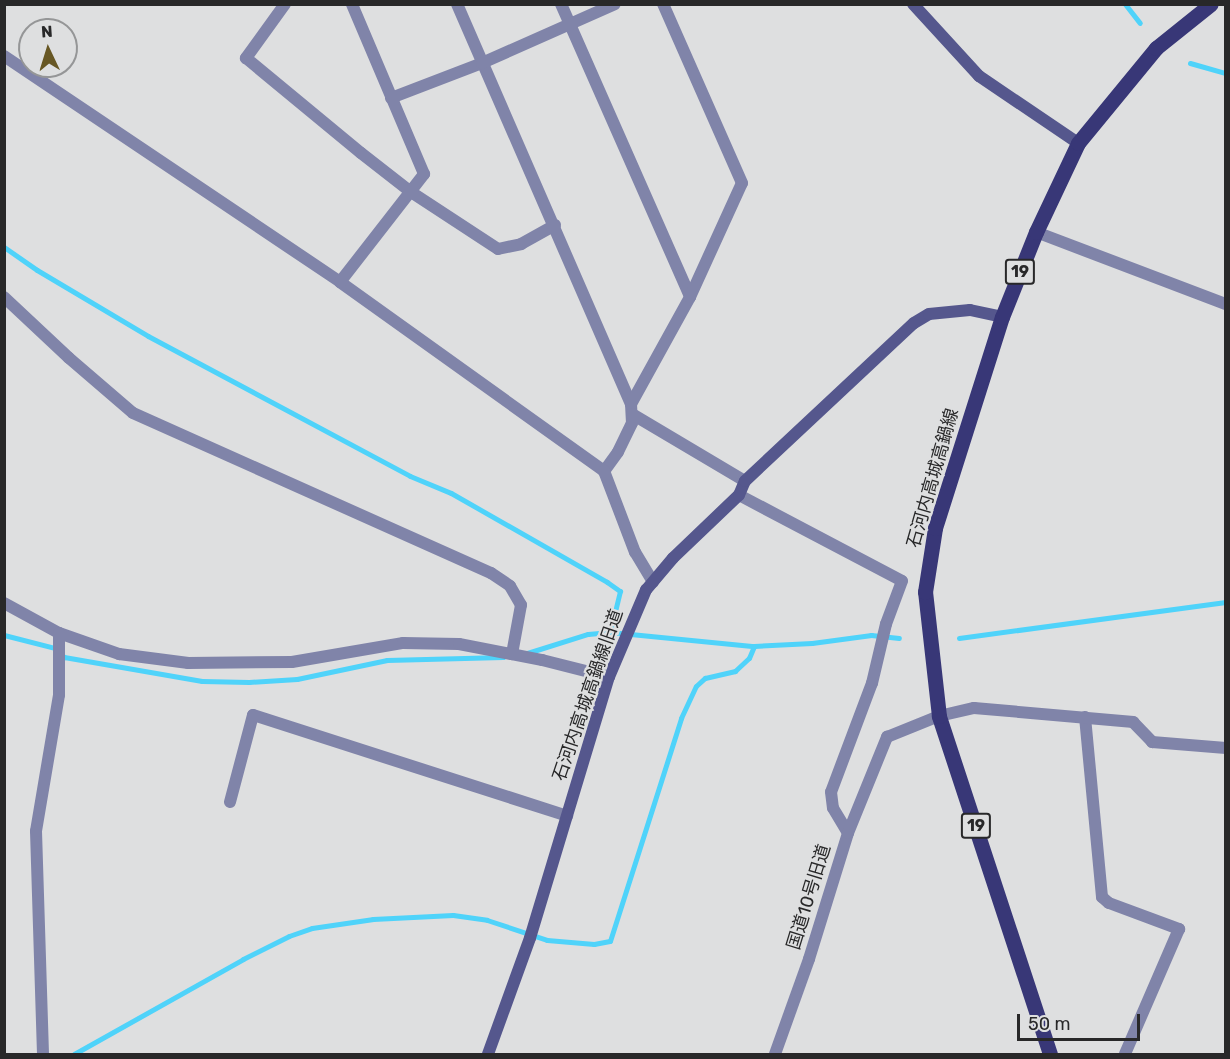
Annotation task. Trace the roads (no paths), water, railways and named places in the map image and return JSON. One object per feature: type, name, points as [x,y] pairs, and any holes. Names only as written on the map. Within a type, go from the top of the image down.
[{"type":"main road","name":"石河内高城高鍋線","points":[[1050,1054],[939,716],[925,592],[935,528],[1002,317],[1036,232],[1078,143],[1156,48],[1211,4]]},
{"type":"street","points":[[285,4],[246,58],[411,192],[498,249],[522,244],[555,225]]},
{"type":"street","points":[[340,282],[424,174],[352,4]]},
{"type":"street","points":[[457,4],[555,225],[631,409],[632,423],[618,452],[604,471]]},
{"type":"street","points":[[561,4],[690,297]]},
{"type":"street","points":[[391,98],[482,63],[615,4]]},
{"type":"street","points":[[631,409],[690,297],[742,183],[663,4]]},
{"type":"street","points":[[913,4],[980,76],[1078,143]]},
{"type":"street","points":[[4,56],[340,282],[604,471],[635,552],[653,582]]},
{"type":"street","points":[[1036,232],[1226,304]]},
{"type":"street","points":[[4,297],[69,358],[133,413],[491,573],[510,586],[521,605],[512,654]]},
{"type":"street","name":"石河内高城高鍋線旧道","points":[[488,1054],[511,995],[609,677],[637,607],[653,582],[673,558],[739,495],[745,482],[914,323],[929,314],[970,310],[1002,317]]},
{"type":"street","points":[[631,409],[745,482]]},
{"type":"street","name":"国道10号旧道","points":[[739,495],[902,581],[885,624],[872,683],[831,792],[833,808],[848,833],[809,959],[775,1054]]},
{"type":"street","points":[[4,603],[59,633],[119,654],[188,663],[291,662],[403,643],[459,644],[609,677]]},
{"type":"street","points":[[44,1054],[36,831],[59,695],[59,633]]},
{"type":"street","points":[[848,833],[887,737],[939,716],[974,708],[1133,722],[1152,742],[1226,748]]},
{"type":"street","points":[[230,802],[253,715],[567,816]]},
{"type":"street","points":[[1085,717],[1102,897],[1109,903],[1179,929],[1125,1054]]},
{"type":"waterway","points":[[1125,4],[1140,23]]},
{"type":"waterway","points":[[1190,63],[1226,73]]},
{"type":"waterway","points":[[4,247],[37,270],[148,336],[410,476],[451,493],[607,582],[620,591],[610,632]]},
{"type":"waterway","points":[[959,638],[1226,602]]},
{"type":"waterway","points":[[524,654],[588,634],[610,632],[754,646],[812,643],[871,635],[899,638]]},
{"type":"waterway","points":[[4,635],[55,648],[64,657],[202,681],[249,682],[297,679],[387,660],[503,657]]},
{"type":"waterway","points":[[74,1054],[243,959],[289,936],[312,928],[373,919],[453,915],[487,920],[547,940],[594,944],[610,941],[681,718],[696,686],[705,678],[735,671],[749,658],[754,646]]}]
